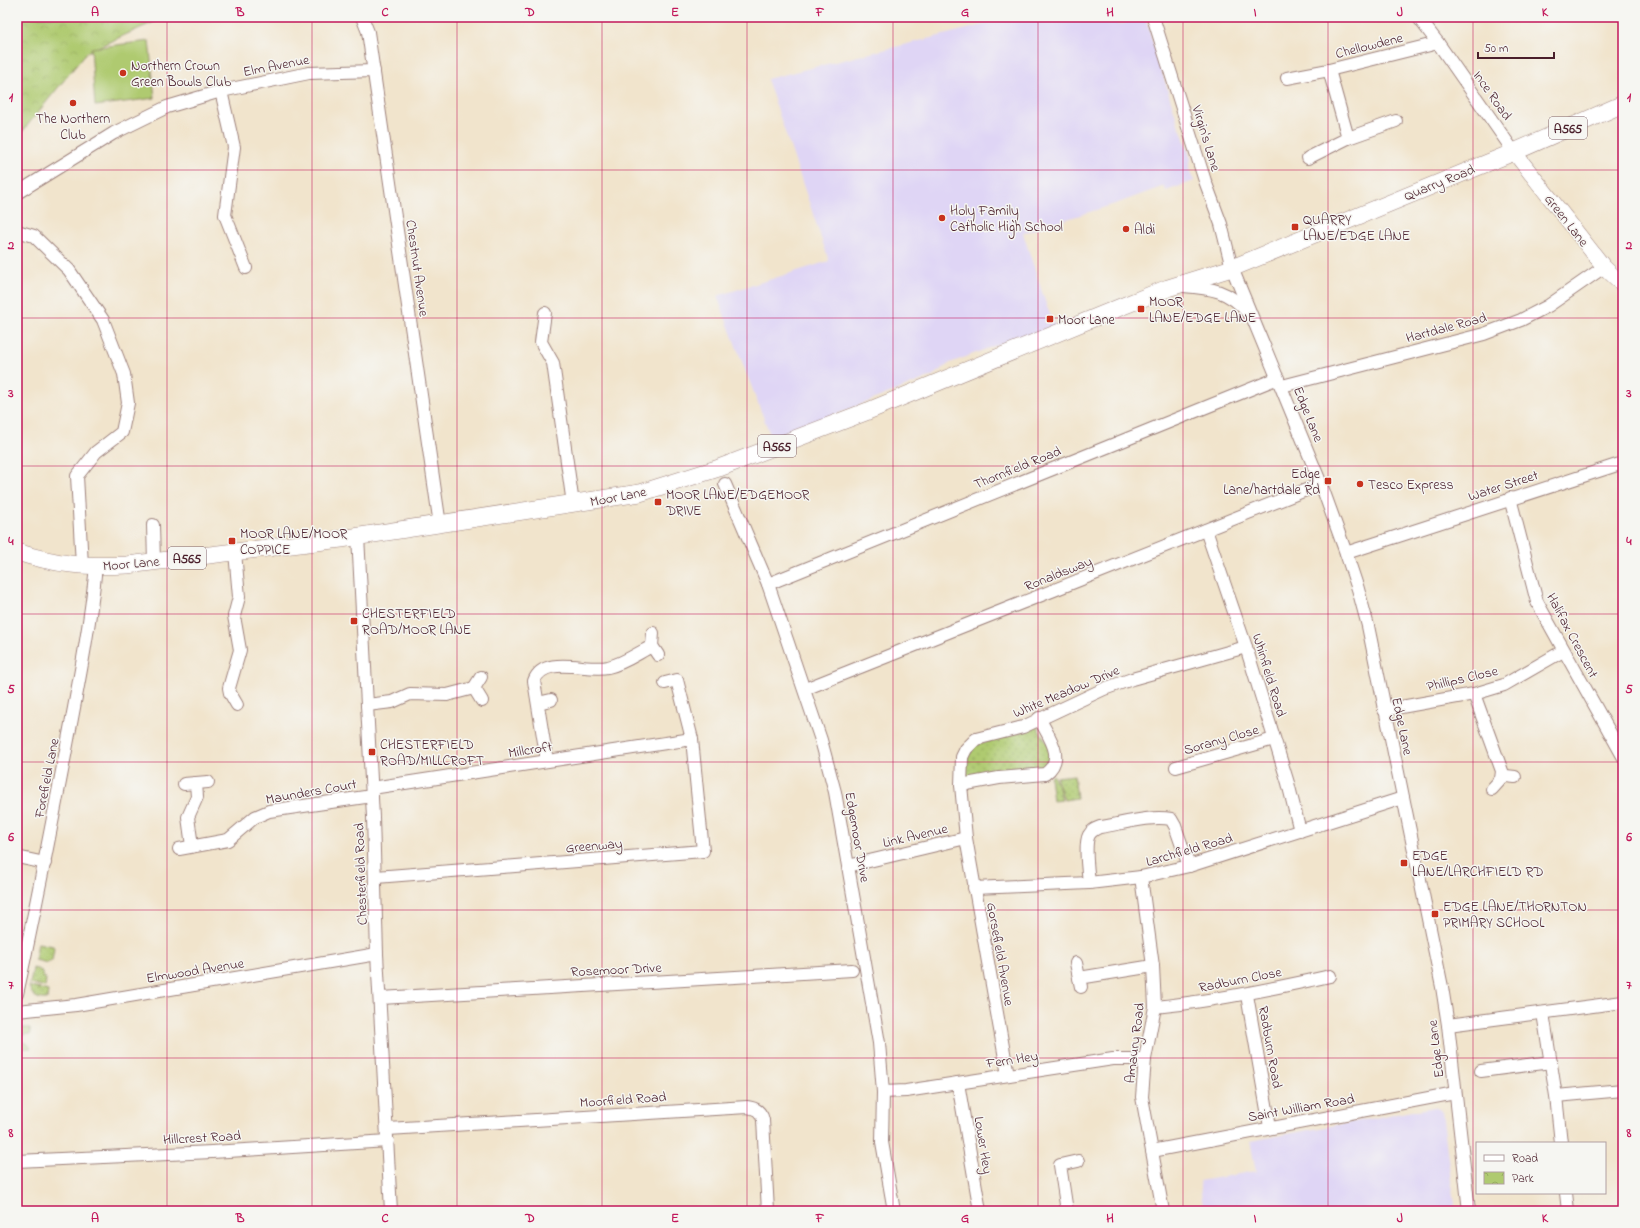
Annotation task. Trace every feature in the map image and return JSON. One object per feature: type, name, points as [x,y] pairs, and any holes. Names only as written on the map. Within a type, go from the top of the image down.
[{"type":"highway","name":"A565","points":[[1514,152],[1623,104]]},
{"type":"highway","name":"Quarry Road","points":[[1232,268],[1514,152]]},
{"type":"highway","name":"Moor Lane","points":[[17,552],[60,564],[89,566],[154,562],[358,536],[640,494],[719,468],[868,411],[1123,306],[1232,268]]},
{"type":"main road","name":"Green Lane","points":[[1514,152],[1604,267],[1623,285]]},
{"type":"street","name":"Chestnut Avenue","points":[[362,17],[368,32],[440,524]]},
{"type":"street","name":"Virgin's Lane","points":[[1154,17],[1202,174],[1221,224],[1232,268]]},
{"type":"street","name":"Ince Road","points":[[1418,17],[1438,43],[1514,152]]},
{"type":"street","name":"Chellowdene","points":[[1287,78],[1329,70],[1438,43]]},
{"type":"street","name":"Chellowdene","points":[[1329,70],[1348,138]]},
{"type":"street","name":"Elm Avenue","points":[[17,193],[114,133],[167,107],[221,91],[309,73],[374,71]]},
{"type":"street","points":[[221,91],[234,147],[225,215],[246,268]]},
{"type":"street","points":[[1308,158],[1348,138],[1396,121]]},
{"type":"street","name":"Forefield Lane","points":[[17,231],[34,236],[69,270],[104,320],[124,374],[128,403],[122,432],[96,452],[77,476],[89,566],[88,629],[45,863],[17,994]]},
{"type":"street","name":"Hartdale Road","points":[[1280,382],[1484,334],[1521,320],[1548,306],[1604,267]]},
{"type":"street","name":"Edge Lane","points":[[1232,268],[1321,484],[1346,552],[1368,626],[1442,987],[1448,1025],[1469,1211]]},
{"type":"street","points":[[1177,286],[1210,288],[1226,294],[1241,304],[1255,322]]},
{"type":"street","points":[[545,313],[541,342],[554,362],[558,402],[573,504]]},
{"type":"street","name":"Thornfield Road","points":[[768,584],[1280,382]]},
{"type":"street","name":"Water Street","points":[[1346,552],[1510,498],[1623,463]]},
{"type":"street","name":"Edgemoor Drive","points":[[725,484],[768,584],[805,689],[833,784],[879,1043],[883,1092],[882,1142],[894,1211]]},
{"type":"street","name":"Ronaldsway","points":[[805,689],[1321,484]]},
{"type":"street","name":"Halifax Crescent","points":[[1510,498],[1537,602],[1623,756]]},
{"type":"street","points":[[153,525],[154,562]]},
{"type":"street","name":"Whinfield Road","points":[[1206,530],[1246,646],[1300,831]]},
{"type":"street","name":"Chesterfield Road","points":[[358,536],[372,792],[376,877],[377,954],[381,998],[391,1211]]},
{"type":"street","points":[[235,552],[239,597],[234,616],[240,650],[229,688],[230,693],[237,705]]},
{"type":"street","points":[[548,761],[534,681],[538,674],[544,669],[554,666],[570,665],[594,669],[608,667],[655,650],[653,633]]},
{"type":"street","name":"White Meadow Drive","points":[[966,838],[961,785],[962,757],[971,742],[986,735],[1023,727],[1039,718],[1111,686],[1246,646]]},
{"type":"street","name":"Phillips Close","points":[[1384,710],[1474,694],[1504,685],[1563,651]]},
{"type":"street","points":[[367,705],[392,702],[410,694],[447,695],[474,688],[481,677]]},
{"type":"street","points":[[664,683],[677,680],[692,739]]},
{"type":"street","points":[[474,688],[482,701]]},
{"type":"street","points":[[1474,694],[1502,773],[1501,779],[1492,789]]},
{"type":"street","points":[[538,703],[551,700]]},
{"type":"street","points":[[961,785],[999,778],[1045,774],[1049,771],[1056,759],[1056,751],[1039,718]]},
{"type":"street","name":"Millcroft","points":[[372,792],[548,761],[692,739]]},
{"type":"street","name":"Greenway","points":[[376,877],[703,851],[692,739]]},
{"type":"street","name":"Sorany Close","points":[[1176,768],[1274,739]]},
{"type":"street","points":[[1502,773],[1506,776],[1515,778]]},
{"type":"street","points":[[184,784],[202,782],[188,817],[192,846]]},
{"type":"street","name":"Maunders Court","points":[[179,849],[228,840],[255,817],[269,812],[372,792]]},
{"type":"street","name":"Larchfield Road","points":[[974,888],[1089,882],[1141,877],[1189,866],[1403,798]]},
{"type":"street","points":[[1089,882],[1087,842],[1093,830],[1100,827],[1163,817],[1171,819],[1175,826],[1189,866]]},
{"type":"street","name":"Link Avenue","points":[[848,866],[966,838]]},
{"type":"street","name":"Gorsefield Avenue","points":[[966,838],[1008,1075]]},
{"type":"street","points":[[17,857],[45,863]]},
{"type":"street","name":"Amaury Road","points":[[1141,877],[1153,966],[1155,1007],[1146,1059],[1142,1097],[1163,1211]]},
{"type":"street","name":"Elmwood Avenue","points":[[17,1011],[76,1005],[377,954]]},
{"type":"street","points":[[1076,962],[1080,982],[1153,966]]},
{"type":"street","name":"Rosemoor Drive","points":[[381,998],[852,970]]},
{"type":"street","name":"Radburn Close","points":[[1155,1007],[1198,1003],[1330,976]]},
{"type":"street","name":"Radburn Road","points":[[1247,994],[1270,1127]]},
{"type":"street","points":[[1448,1025],[1623,1002]]},
{"type":"street","points":[[1543,1013],[1556,1096],[1561,1142]]},
{"type":"street","name":"Fern Hey","points":[[883,1092],[906,1091],[1113,1059],[1146,1059]]},
{"type":"street","points":[[1488,1073],[1551,1062]]},
{"type":"street","name":"Lower Hey","points":[[958,1083],[980,1211]]},
{"type":"street","points":[[1556,1096],[1623,1090]]},
{"type":"street","name":"Saint William Road","points":[[1152,1151],[1270,1127],[1455,1093]]},
{"type":"street","name":"Moorfield Road","points":[[388,1135],[747,1107],[753,1108],[760,1113],[763,1120],[768,1211]]},
{"type":"street","name":"Hillcrest Road","points":[[17,1161],[219,1151],[388,1135]]},
{"type":"street","points":[[1066,1211],[1060,1165],[1078,1161]]},
{"type":"street","points":[[1566,1194],[1568,1211]]},
{"type":"shaded area","name":"Holy Family Catholic High School","points":[[1015,17],[1115,17],[1118,25],[1145,17],[1179,127],[1191,159],[1189,166],[1194,181],[1166,191],[1164,186],[1118,203],[1023,233],[1046,304],[1056,327],[1022,341],[999,344],[950,363],[932,376],[772,440],[717,296],[829,261],[767,79]]},
{"type":"shaded area","points":[[1434,1107],[1442,1112],[1455,1211],[1204,1211],[1199,1181],[1256,1171],[1250,1141]]},
{"type":"green space","points":[[17,17],[190,17],[156,21],[87,52],[22,132],[17,131]]},
{"type":"green space","name":"Northern Crown Green Bowls Club","points":[[149,41],[155,98],[95,106],[91,48]]},
{"type":"green space","points":[[1037,727],[1052,750],[1050,761],[1042,770],[971,780],[967,777],[966,762],[974,745]]},
{"type":"green space","points":[[1053,775],[1059,788],[1062,800],[1053,801],[1050,777]]},
{"type":"green space","points":[[1074,775],[1077,798],[1064,800],[1056,777]]},
{"type":"green space","points":[[38,943],[53,946],[52,961],[49,961],[48,963],[35,960]]},
{"type":"green space","points":[[33,968],[40,970],[43,974],[43,977],[46,979],[45,987],[30,984]]},
{"type":"green space","points":[[29,986],[48,991],[47,999],[35,997]]},
{"type":"green space","points":[[19,1028],[30,1028],[31,1034],[17,1036]]},
{"type":"green space","points":[[17,1041],[27,1043],[31,1048],[17,1049]]},
{"type":"place","name":"Northern Crown Green Bowls Club","points":[[123,73]]},
{"type":"place","name":"The Northern Club","points":[[73,103]]},
{"type":"place","name":"Holy Family Catholic High School","points":[[942,218]]},
{"type":"place","name":"QUARRY LANE/EDGE LANE","points":[[1295,227]]},
{"type":"place","name":"Aldi","points":[[1126,229]]},
{"type":"place","name":"MOOR LANE/EDGE LANE","points":[[1141,309]]},
{"type":"place","name":"Moor Lane","points":[[1050,319]]},
{"type":"place","name":"Edge Lane/hartdale Rd","points":[[1328,481]]},
{"type":"place","name":"Tesco Express","points":[[1360,484]]},
{"type":"place","name":"MOOR LANE/EDGEMOOR DRIVE","points":[[658,502]]},
{"type":"place","name":"MOOR LANE/MOOR COPPICE","points":[[232,541]]},
{"type":"place","name":"CHESTERFIELD ROAD/MOOR LANE","points":[[354,621]]},
{"type":"place","name":"CHESTERFIELD ROAD/MILLCROFT","points":[[372,752]]},
{"type":"place","name":"EDGE LANE/LARCHFIELD RD","points":[[1404,863]]},
{"type":"place","name":"EDGE LANE/THORNTON PRIMARY SCHOOL","points":[[1435,914]]}]
